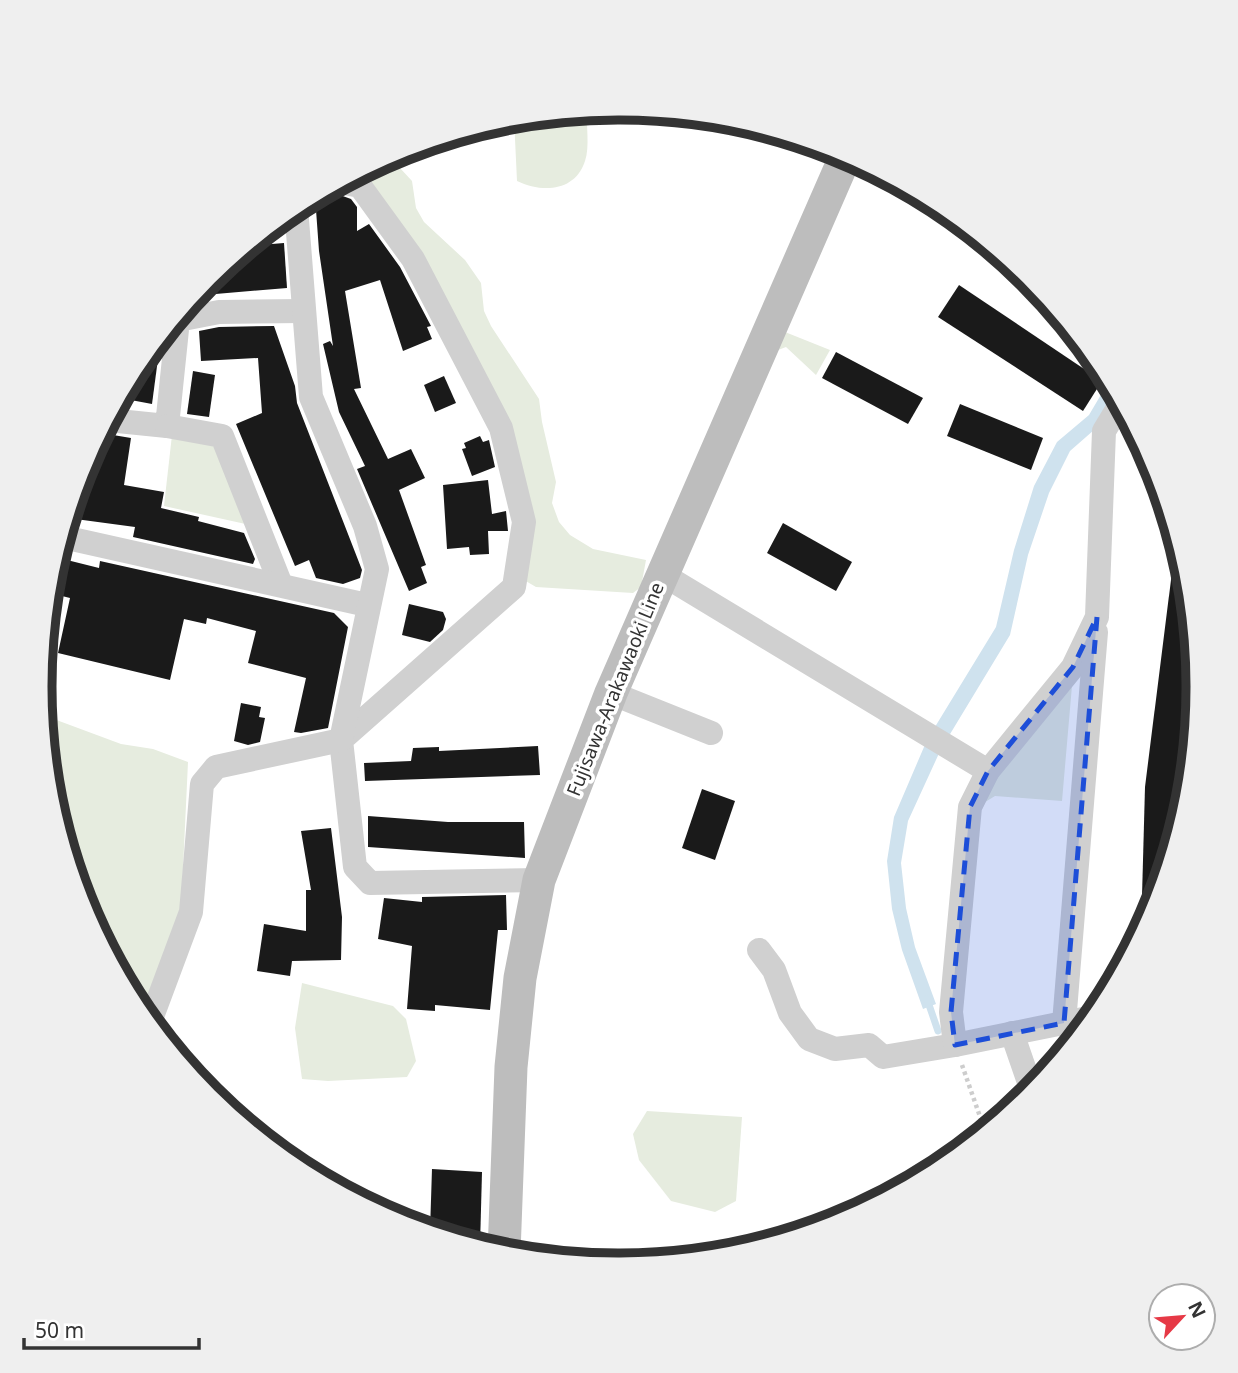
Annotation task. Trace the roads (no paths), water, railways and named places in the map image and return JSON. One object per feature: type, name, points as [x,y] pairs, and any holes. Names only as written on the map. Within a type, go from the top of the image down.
[{"type":"main road","name":"Fujisawa-Arakawaoki Line","points":[[504,1241],[511,1067],[528,927],[539,880],[611,693],[841,165]]},
{"type":"street","points":[[155,1010],[191,912],[202,784],[216,767],[341,740],[514,587],[524,522],[501,428],[413,259],[360,186],[355,185]]},
{"type":"street","points":[[297,220],[311,397],[365,526],[377,569],[341,740],[355,867],[370,883],[539,880]]},
{"type":"street","points":[[189,318],[219,312],[303,311]]},
{"type":"street","points":[[167,426],[177,334]]},
{"type":"street","points":[[1064,1023],[1097,617],[1104,431],[1115,413]]},
{"type":"street","points":[[119,421],[222,436],[281,585]]},
{"type":"street","points":[[72,539],[368,606]]},
{"type":"street","points":[[662,574],[988,771]]},
{"type":"street","points":[[955,1045],[951,1012],[970,807],[988,771],[1073,667],[1097,617]]},
{"type":"street","points":[[611,693],[711,733]]},
{"type":"street","points":[[759,950],[774,970],[790,1013],[809,1039],[835,1049],[869,1045],[883,1057],[1076,1021]]},
{"type":"street","points":[[1012,1033],[1028,1078]]},
{"type":"water","points":[[1103,392],[1112,408],[1102,423],[1070,451],[1049,493],[1028,555],[1010,635],[941,749],[908,821],[901,863],[906,908],[915,947],[936,1004],[923,1009],[902,950],[892,909],[887,861],[894,817],[927,740],[996,627],[1014,550],[1034,486],[1057,442],[1089,415]]},
{"type":"waterway","points":[[927,999],[938,1031]]}]
